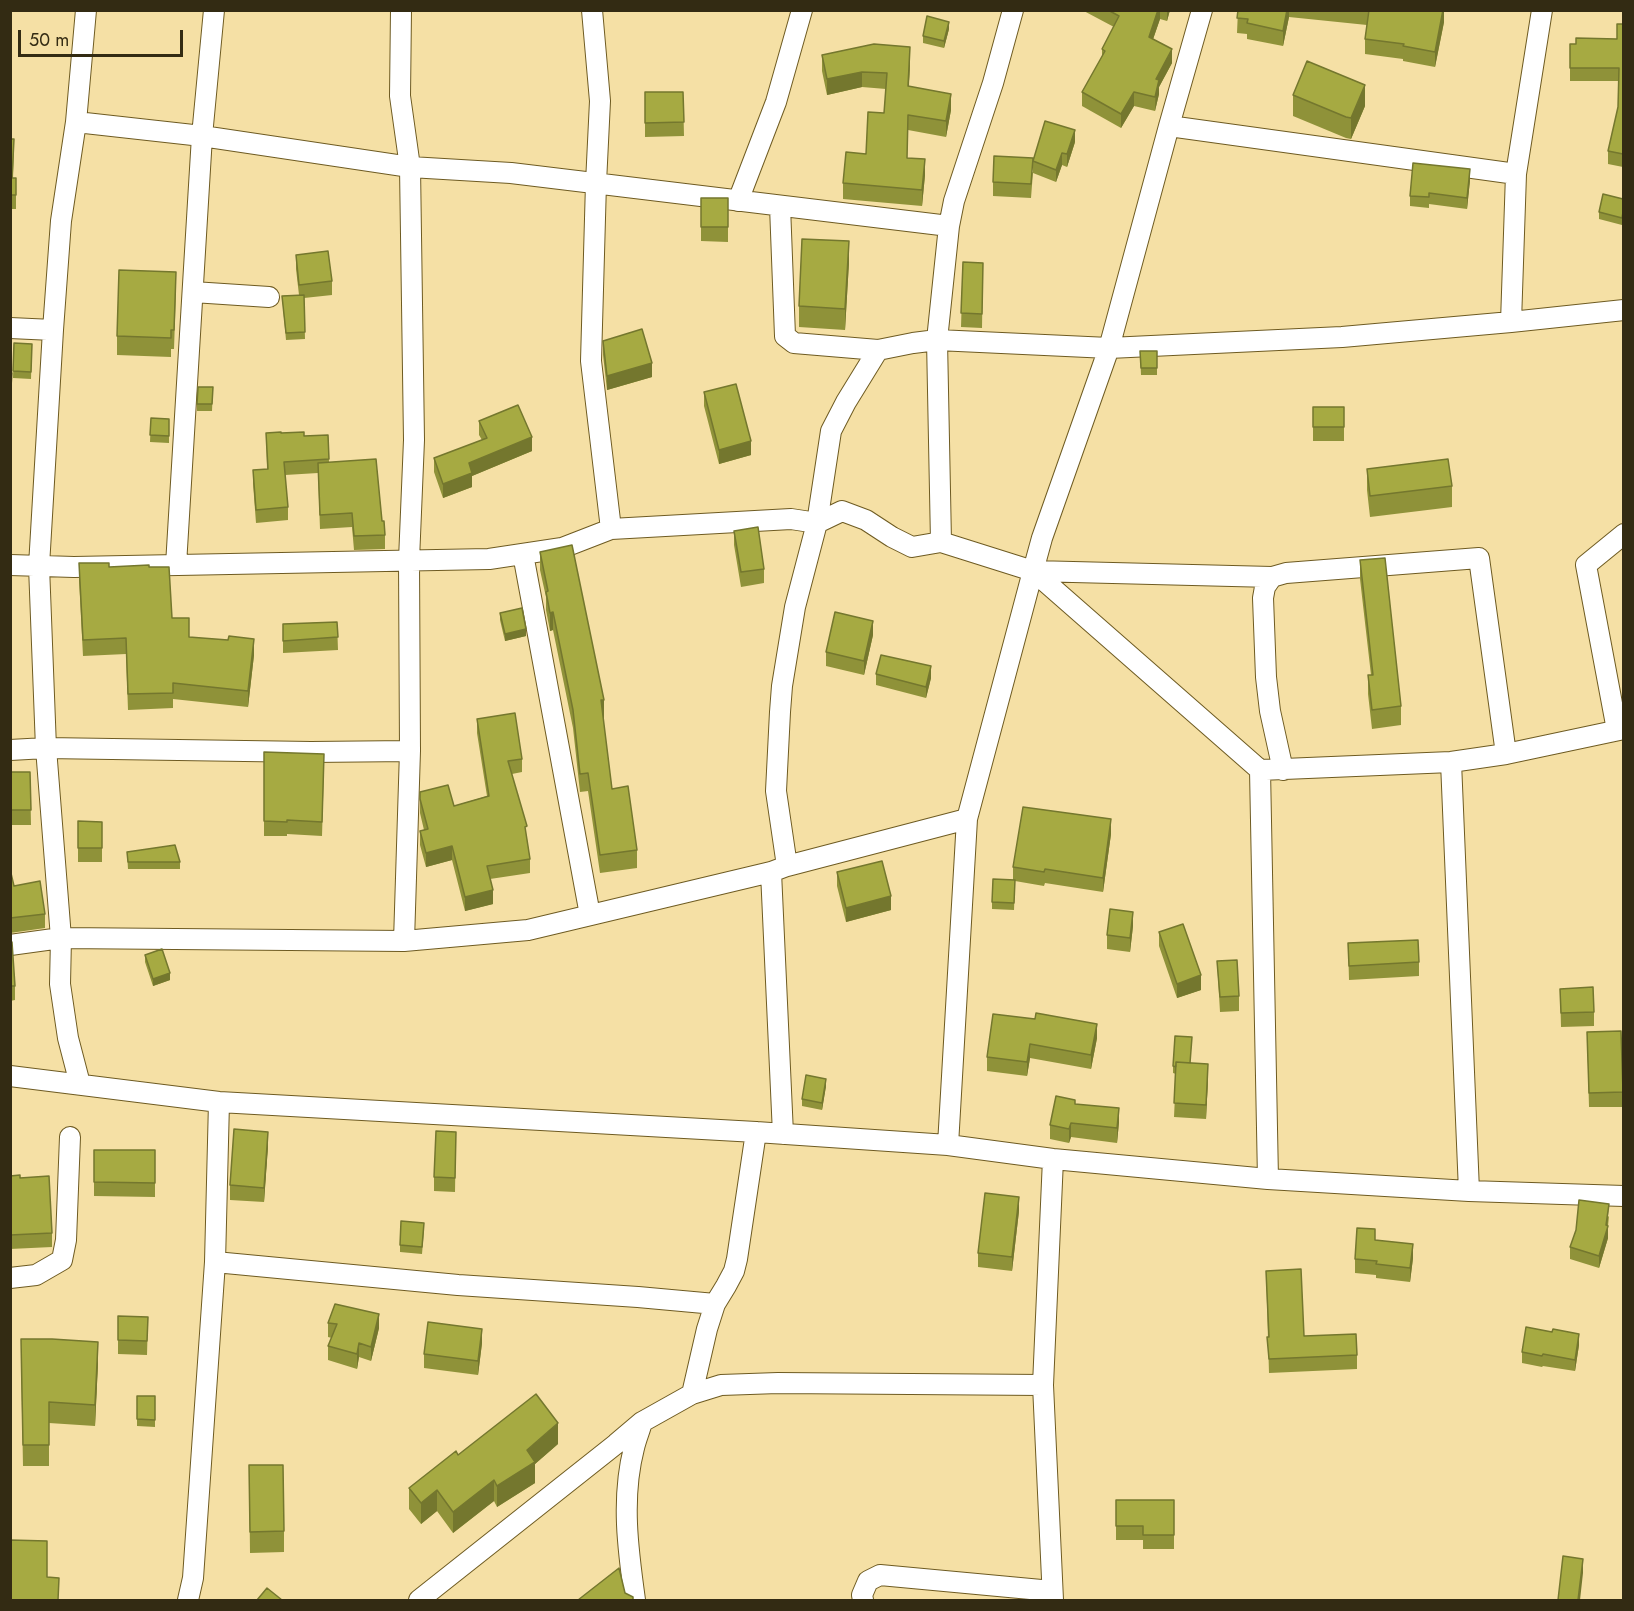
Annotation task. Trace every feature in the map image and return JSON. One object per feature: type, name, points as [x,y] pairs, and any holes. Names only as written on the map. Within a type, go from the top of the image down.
[{"type":"street","points":[[80,1084],[68,1038],[60,984],[61,938],[46,748],[39,566],[62,220],[76,122],[86,10]]},
{"type":"street","points":[[176,565],[202,136],[214,10]]},
{"type":"street","points":[[401,10],[400,96],[410,167],[414,440],[410,560],[410,751],[404,941]]},
{"type":"street","points":[[592,10],[600,101],[591,361],[611,530]]},
{"type":"street","points":[[738,201],[776,102],[802,10]]},
{"type":"street","points":[[941,542],[936,340],[949,226],[954,201],[993,83],[1013,10]]},
{"type":"street","points":[[948,1145],[967,819],[1042,538],[1109,348],[1202,10]]},
{"type":"street","points":[[1511,322],[1516,174],[1542,10]]},
{"type":"street","points":[[76,122],[202,136],[410,167],[511,173],[949,226]]},
{"type":"street","points":[[1169,126],[1516,174]]},
{"type":"street","points":[[780,206],[785,336],[794,343],[878,350],[913,342],[936,340],[1109,348],[1342,337],[1623,310]]},
{"type":"street","points":[[193,292],[269,297]]},
{"type":"street","points":[[10,328],[53,330]]},
{"type":"street","points":[[783,1134],[776,791],[782,686],[795,607],[817,523],[831,431],[878,350]]},
{"type":"street","points":[[10,565],[74,567],[489,559],[562,548],[611,530],[791,519],[817,523],[842,511],[866,520],[892,537],[912,546],[941,542],[1033,571],[1272,577],[1286,573],[1479,558],[1506,754]]},
{"type":"street","points":[[1033,571],[1260,771],[1451,762],[1506,754],[1620,730],[1586,565],[1623,534]]},
{"type":"street","points":[[523,554],[590,915]]},
{"type":"street","points":[[1272,577],[1265,587],[1263,598],[1266,677],[1270,711],[1283,770]]},
{"type":"street","points":[[10,750],[46,748],[311,752],[410,751]]},
{"type":"street","points":[[1451,762],[1469,1191]]},
{"type":"street","points":[[1260,771],[1268,1179]]},
{"type":"street","points":[[10,945],[61,938],[404,941],[528,930],[779,869],[967,819]]},
{"type":"street","points":[[10,1076],[219,1102],[948,1145],[1053,1159],[1268,1179],[1469,1191],[1623,1196]]},
{"type":"street","points":[[188,1600],[193,1578],[214,1262],[219,1102]]},
{"type":"street","points":[[692,1394],[715,1304],[734,1271],[737,1259],[756,1132]]},
{"type":"street","points":[[10,1278],[36,1275],[62,1260],[66,1240],[70,1137]]},
{"type":"street","points":[[862,1600],[868,1581],[880,1575],[1052,1596],[1043,1385],[1053,1159]]},
{"type":"street","points":[[214,1262],[458,1285],[715,1304]]},
{"type":"street","points":[[419,1600],[642,1422],[692,1394],[721,1385],[778,1383],[1043,1385]]},
{"type":"street","points":[[635,1600],[628,1551],[626,1504],[633,1449],[642,1422]]},
{"type":"building","points":[[1108,10],[1158,10],[1149,37],[1172,49],[1156,79],[1159,80],[1155,97],[1134,92],[1121,114],[1082,92],[1105,51],[1102,49],[1119,16]]},
{"type":"building","points":[[1238,10],[1287,10],[1283,31],[1247,23],[1248,19],[1237,18]]},
{"type":"building","points":[[1369,10],[1443,10],[1435,52],[1403,46],[1404,44],[1365,39]]},
{"type":"building","points":[[927,16],[949,22],[944,41],[923,36]]},
{"type":"building","points":[[1617,24],[1623,24],[1623,154],[1608,151],[1618,107],[1619,68],[1570,68],[1570,44],[1576,44],[1576,38],[1617,39]]},
{"type":"building","points":[[874,44],[910,47],[908,86],[951,94],[946,121],[908,115],[907,158],[925,159],[922,190],[843,183],[846,152],[866,154],[868,112],[884,113],[887,73],[862,72],[827,79],[822,55]]},
{"type":"building","points":[[1307,61],[1365,85],[1351,118],[1293,95]]},
{"type":"building","points":[[645,92],[683,92],[684,122],[645,123]]},
{"type":"building","points":[[1045,121],[1075,130],[1067,154],[1062,153],[1056,170],[1033,161]]},
{"type":"building","points":[[10,139],[14,139],[12,178],[16,178],[16,195],[10,195]]},
{"type":"building","points":[[994,156],[1033,158],[1031,184],[993,182]]},
{"type":"building","points":[[1413,163],[1470,169],[1467,198],[1429,193],[1429,197],[1410,196]]},
{"type":"building","points":[[1603,194],[1623,199],[1622,218],[1599,212]]},
{"type":"building","points":[[701,198],[728,198],[728,227],[701,227]]},
{"type":"building","points":[[802,239],[849,241],[845,309],[799,306]]},
{"type":"building","points":[[328,251],[332,281],[299,285],[296,255]]},
{"type":"building","points":[[963,262],[983,263],[982,314],[961,313]]},
{"type":"building","points":[[119,270],[176,272],[174,330],[171,330],[171,338],[117,336]]},
{"type":"building","points":[[304,295],[305,332],[286,333],[282,296]]},
{"type":"building","points":[[642,329],[652,363],[607,376],[603,341]]},
{"type":"building","points":[[14,343],[32,344],[31,372],[13,371]]},
{"type":"building","points":[[1140,351],[1157,351],[1157,368],[1141,368]]},
{"type":"building","points":[[10,372],[12,373],[10,400]]},
{"type":"building","points":[[736,384],[751,441],[719,450],[704,392]]},
{"type":"building","points":[[198,387],[213,387],[212,404],[197,404]]},
{"type":"building","points":[[518,405],[532,437],[469,463],[472,473],[443,484],[434,458],[487,438],[479,421]]},
{"type":"building","points":[[1313,407],[1344,407],[1344,427],[1313,427]]},
{"type":"building","points":[[151,418],[169,419],[169,436],[150,435]]},
{"type":"building","points":[[304,432],[304,436],[328,435],[329,459],[284,462],[288,507],[256,510],[253,470],[268,469],[266,433]]},
{"type":"building","points":[[376,459],[385,535],[354,536],[352,513],[320,515],[318,463]]},
{"type":"building","points":[[1448,459],[1452,486],[1370,496],[1367,469]]},
{"type":"building","points":[[758,527],[764,569],[741,572],[734,531]]},
{"type":"building","points":[[572,545],[604,700],[601,700],[612,789],[628,786],[637,850],[600,855],[588,773],[580,774],[573,710],[553,612],[550,613],[540,552]]},
{"type":"building","points":[[1385,558],[1401,706],[1372,710],[1368,675],[1373,675],[1360,560]]},
{"type":"building","points":[[79,563],[109,563],[109,567],[149,565],[149,567],[169,567],[172,618],[189,618],[189,637],[228,640],[229,636],[254,639],[248,691],[173,683],[173,693],[128,694],[126,638],[83,640]]},
{"type":"building","points":[[522,608],[526,629],[505,634],[500,613]]},
{"type":"building","points":[[835,612],[873,621],[864,661],[826,652]]},
{"type":"building","points":[[337,622],[338,637],[283,641],[283,624]]},
{"type":"building","points":[[881,655],[931,666],[926,687],[876,674]]},
{"type":"building","points":[[515,713],[522,759],[508,761],[527,826],[525,827],[530,859],[487,866],[493,890],[465,897],[452,846],[426,853],[420,831],[428,829],[420,792],[448,785],[454,806],[489,796],[477,719]]},
{"type":"building","points":[[264,752],[324,754],[322,822],[264,821]]},
{"type":"building","points":[[10,772],[30,772],[31,810],[10,810]]},
{"type":"building","points":[[1023,807],[1111,819],[1103,878],[1045,869],[1044,872],[1013,867]]},
{"type":"building","points":[[78,821],[102,822],[102,848],[78,848]]},
{"type":"building","points":[[175,845],[180,862],[128,862],[127,852]]},
{"type":"building","points":[[882,861],[891,896],[846,908],[837,872]]},
{"type":"building","points":[[10,869],[14,886],[40,881],[45,914],[10,918]]},
{"type":"building","points":[[993,879],[1015,880],[1014,903],[992,902]]},
{"type":"building","points":[[1110,909],[1133,912],[1130,938],[1107,935]]},
{"type":"building","points":[[1183,924],[1201,975],[1177,984],[1159,932]]},
{"type":"building","points":[[1418,940],[1419,962],[1349,966],[1348,943]]},
{"type":"building","points":[[10,942],[12,942],[15,986],[10,986]]},
{"type":"building","points":[[162,949],[170,973],[153,979],[145,955]]},
{"type":"building","points":[[1237,960],[1239,996],[1220,997],[1217,961]]},
{"type":"building","points":[[1593,987],[1594,1012],[1561,1013],[1560,989]]},
{"type":"building","points":[[1036,1013],[1097,1024],[1091,1055],[1030,1044],[1027,1062],[987,1057],[993,1014],[1035,1019]]},
{"type":"building","points":[[1621,1031],[1623,1092],[1589,1093],[1587,1032]]},
{"type":"building","points":[[1175,1036],[1192,1037],[1190,1063],[1176,1062],[1176,1067],[1173,1066]]},
{"type":"building","points":[[1176,1062],[1208,1064],[1206,1105],[1174,1103]]},
{"type":"building","points":[[806,1075],[826,1079],[822,1103],[802,1099]]},
{"type":"building","points":[[1056,1096],[1075,1100],[1075,1104],[1119,1108],[1117,1128],[1071,1123],[1069,1129],[1050,1125]]},
{"type":"building","points":[[234,1129],[268,1132],[264,1188],[230,1185]]},
{"type":"building","points":[[436,1131],[456,1132],[455,1178],[434,1177]]},
{"type":"building","points":[[94,1150],[155,1150],[155,1183],[94,1182]]},
{"type":"building","points":[[20,1175],[20,1178],[49,1176],[52,1233],[10,1235],[10,1176]]},
{"type":"building","points":[[985,1193],[1019,1197],[1012,1257],[978,1253]]},
{"type":"building","points":[[1579,1200],[1609,1204],[1606,1225],[1608,1226],[1599,1256],[1570,1247],[1576,1230]]},
{"type":"building","points":[[401,1221],[424,1223],[422,1247],[400,1245]]},
{"type":"building","points":[[1357,1228],[1375,1229],[1375,1240],[1413,1244],[1410,1268],[1355,1259]]},
{"type":"building","points":[[1301,1269],[1304,1336],[1356,1334],[1357,1355],[1269,1359],[1266,1271]]},
{"type":"building","points":[[335,1304],[379,1314],[371,1347],[359,1343],[357,1354],[328,1346],[337,1324],[328,1323]]},
{"type":"building","points":[[118,1316],[148,1317],[147,1341],[118,1340]]},
{"type":"building","points":[[428,1322],[482,1329],[478,1361],[424,1354]]},
{"type":"building","points":[[1526,1327],[1579,1334],[1575,1360],[1522,1352]]},
{"type":"building","points":[[21,1339],[98,1342],[95,1405],[49,1402],[49,1445],[23,1445]]},
{"type":"building","points":[[536,1394],[558,1423],[527,1450],[535,1462],[497,1486],[494,1480],[453,1512],[437,1490],[421,1503],[409,1488],[456,1451],[458,1455]]},
{"type":"building","points":[[137,1396],[155,1396],[155,1420],[137,1419]]},
{"type":"building","points":[[249,1465],[283,1465],[284,1531],[250,1532]]},
{"type":"building","points":[[1116,1500],[1174,1500],[1174,1535],[1143,1535],[1143,1526],[1116,1526]]},
{"type":"building","points":[[10,1540],[47,1541],[47,1577],[59,1578],[58,1600],[10,1600]]},
{"type":"building","points":[[1563,1556],[1583,1559],[1578,1600],[1558,1600]]},
{"type":"building","points":[[619,1568],[625,1593],[633,1597],[633,1600],[578,1600]]},
{"type":"building","points":[[267,1588],[282,1600],[257,1600]]}]
